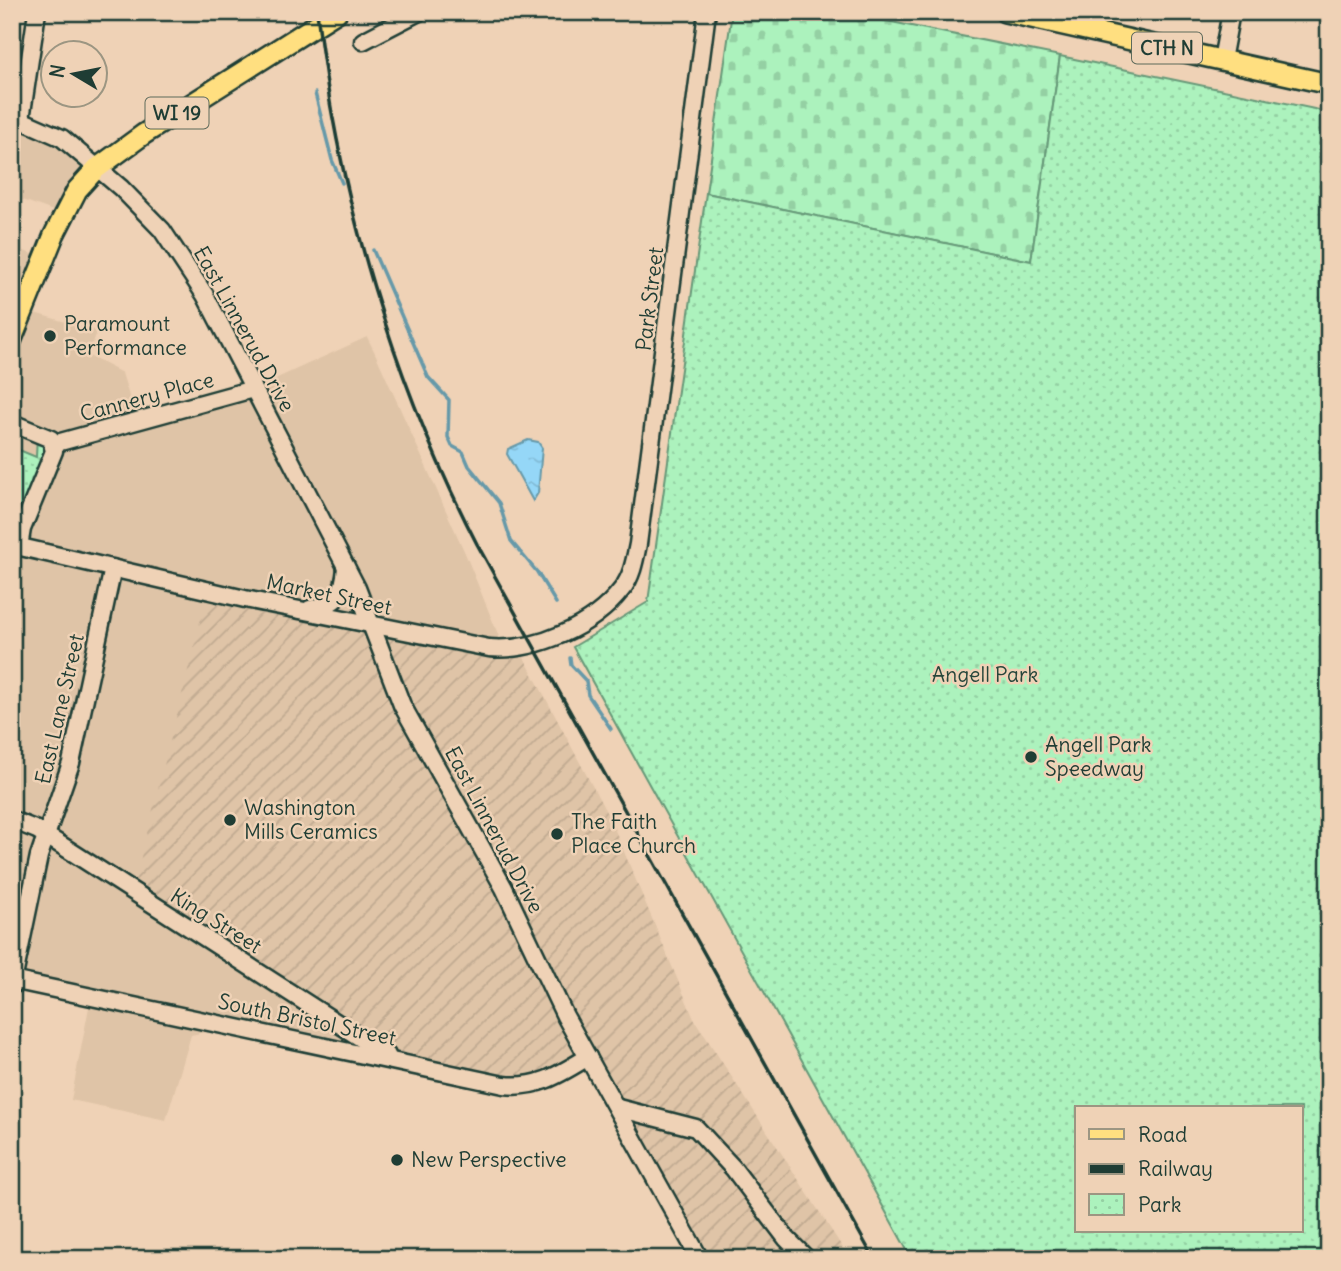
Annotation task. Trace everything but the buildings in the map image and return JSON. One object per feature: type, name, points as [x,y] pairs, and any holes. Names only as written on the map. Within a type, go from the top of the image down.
[{"type":"main road","name":"WI 19","points":[[14,331],[54,235],[77,191],[96,169],[144,134],[337,12]]},
{"type":"main road","name":"CTH N","points":[[1005,12],[1042,16],[1222,61],[1329,84]]},
{"type":"street","points":[[17,118],[37,12]]},
{"type":"street","points":[[363,41],[419,12]]},
{"type":"street","name":"Park Street","points":[[623,588],[638,544],[707,12]]},
{"type":"street","points":[[1222,61],[1231,12]]},
{"type":"street","name":"East Linnerud Drive","points":[[17,118],[62,138],[121,188],[162,230],[205,295],[346,567],[373,625],[402,705],[504,888],[588,1057],[700,1259]]},
{"type":"street","name":"Cannery Place","points":[[50,441],[253,389]]},
{"type":"street","points":[[12,423],[50,441],[54,452],[16,546]]},
{"type":"street","name":"Market Street","points":[[16,546],[476,646],[519,648],[546,641],[598,611],[623,588]]},
{"type":"street","points":[[301,610],[333,603],[344,587],[346,567]]},
{"type":"street","name":"East Lane Street","points":[[13,982],[45,835],[66,784],[113,568]]},
{"type":"street","name":"King Street","points":[[12,820],[45,835],[395,1060]]},
{"type":"street","name":"South Bristol Street","points":[[13,982],[520,1087],[547,1081],[588,1057]]},
{"type":"street","points":[[618,1108],[696,1128],[733,1168],[786,1238],[807,1259]]},
{"type":"shaded area","points":[[12,116],[21,119],[96,169],[64,215],[12,196]]},
{"type":"shaded area","points":[[12,246],[44,259],[24,310],[97,331],[89,356],[122,373],[137,422],[253,389],[367,337],[375,353],[465,553],[504,649],[395,1060],[234,1026],[191,1035],[166,1120],[71,1100],[91,997],[12,986]]},
{"type":"shaded area","points":[[208,590],[519,648],[612,823],[694,1019],[850,1259],[700,1259],[588,1058],[534,1085],[395,1060],[132,893]]},
{"type":"green space","points":[[732,12],[842,12],[1060,56],[1031,261],[706,193]]},
{"type":"green space","name":"Angell Park","points":[[1060,56],[1329,112],[1329,1259],[912,1259],[573,647],[648,602],[706,193],[1031,261]]},
{"type":"green space","points":[[37,433],[51,439],[12,545],[12,447],[36,457]]},
{"type":"water","points":[[528,440],[538,442],[542,448],[538,493],[533,501],[507,454],[508,449]]},
{"type":"waterway","points":[[315,93],[332,160],[342,183]]},
{"type":"waterway","points":[[373,250],[428,377],[449,400],[448,437],[452,446],[463,452],[469,466],[499,503],[511,541],[537,572],[556,603]]},
{"type":"waterway","points":[[570,658],[571,665],[586,681],[588,695],[611,729]]},
{"type":"railway","points":[[317,12],[339,149],[373,286],[395,352],[447,482],[477,544],[874,1259]]},
{"type":"place","name":"Paramount Performance","points":[[50,336]]},
{"type":"place","name":"Angell Park Speedway","points":[[1031,757]]},
{"type":"place","name":"Washington Mills Ceramics","points":[[230,820]]},
{"type":"place","name":"The Faith Place Church","points":[[557,834]]},
{"type":"place","name":"New Perspective","points":[[397,1160]]}]
